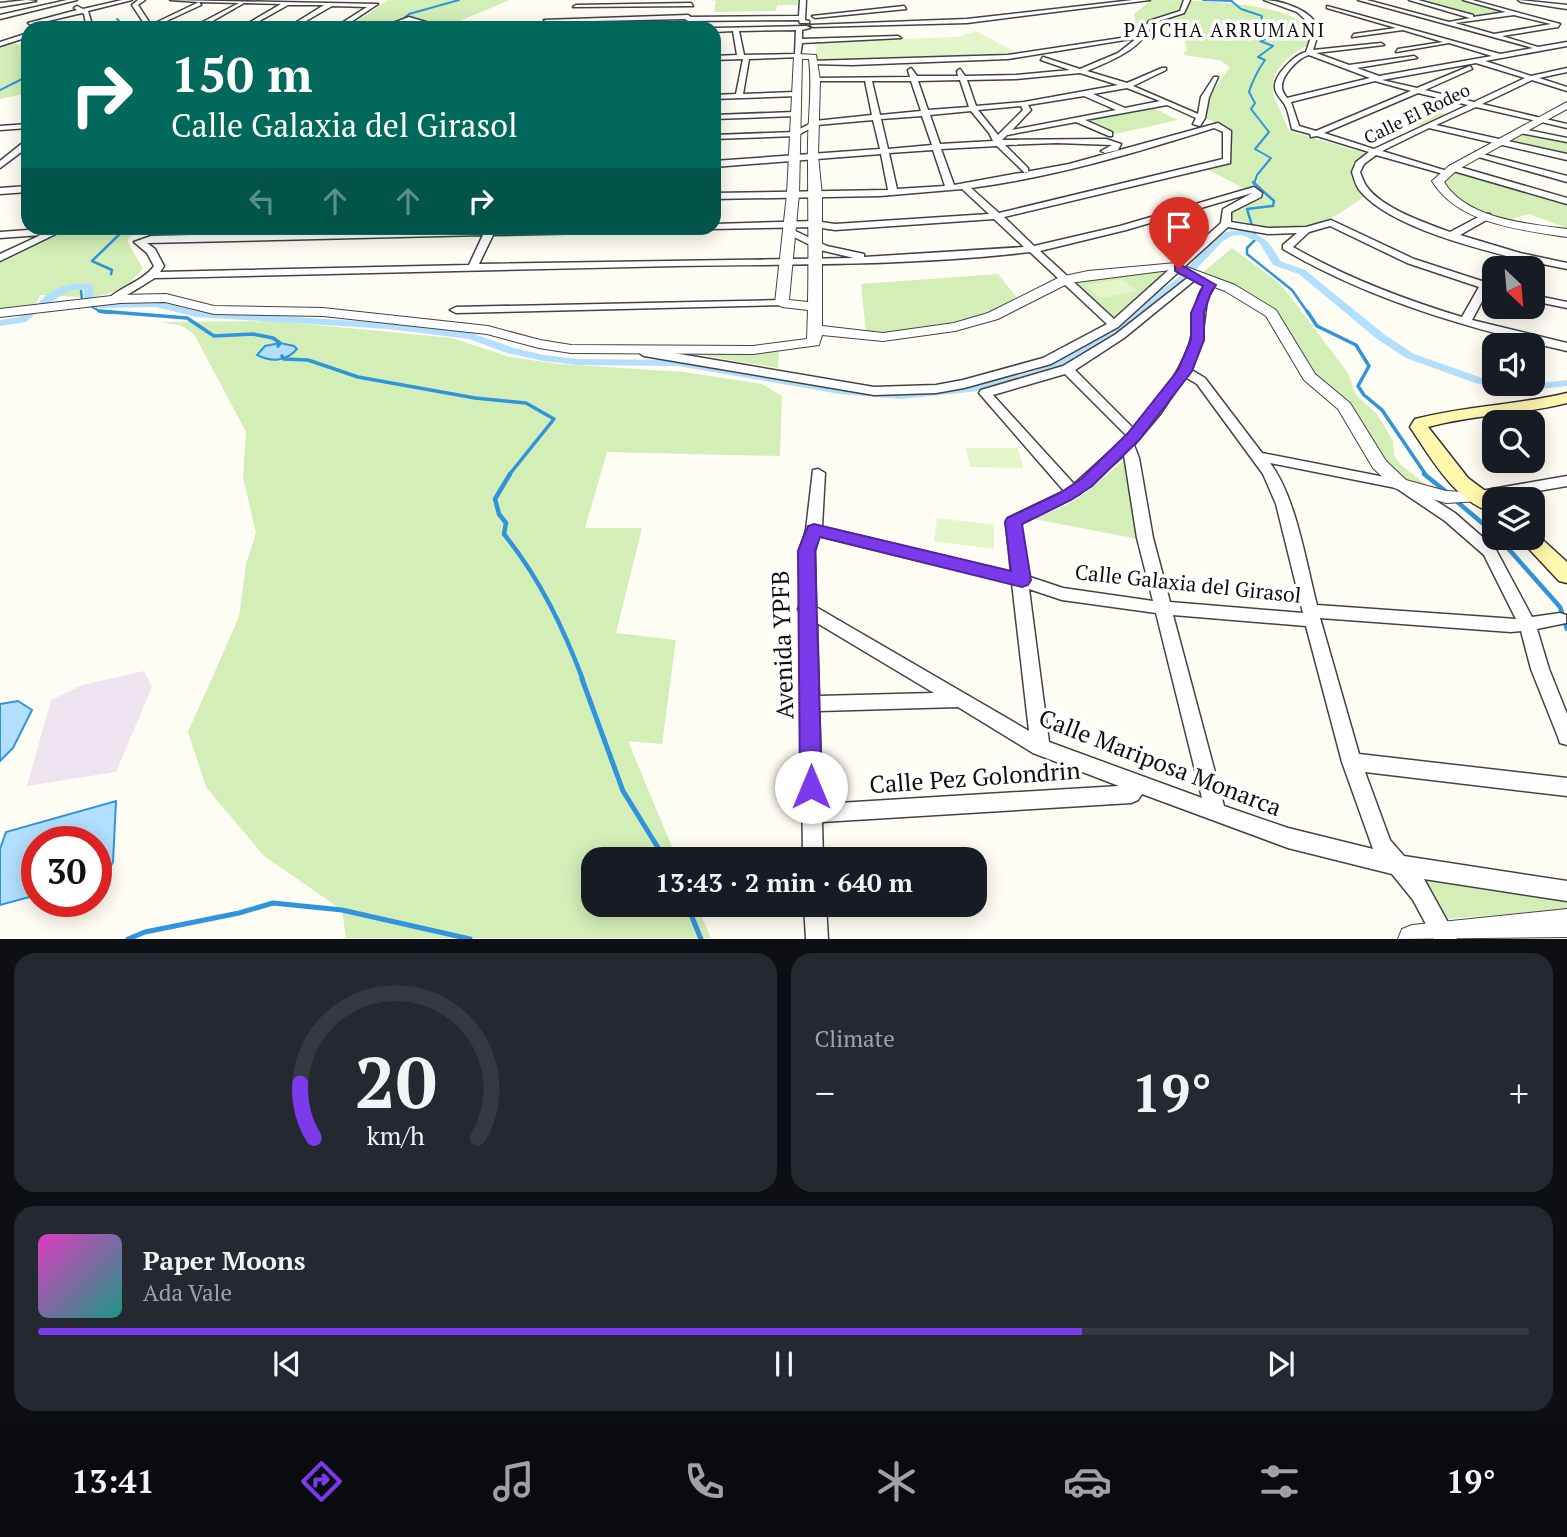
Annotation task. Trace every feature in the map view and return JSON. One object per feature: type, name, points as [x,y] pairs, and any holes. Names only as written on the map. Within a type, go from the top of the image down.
[{"type":"main road","points":[[1482,503],[1460,497],[1463,486],[1419,428],[1421,423],[1447,416],[1543,404],[1567,397]]},
{"type":"main road","points":[[1541,550],[1567,575]]},
{"type":"street","points":[[0,5],[40,0]]},
{"type":"street","points":[[1,17],[74,0]]},
{"type":"street","points":[[39,21],[129,0]]},
{"type":"street","points":[[142,0],[135,5],[146,21]]},
{"type":"street","points":[[173,0],[374,5]]},
{"type":"street","points":[[302,21],[338,0]]},
{"type":"street","points":[[349,21],[382,0]]},
{"type":"street","points":[[803,0],[802,22],[812,28],[898,38]]},
{"type":"street","points":[[859,0],[862,23]]},
{"type":"street","points":[[812,28],[862,23],[967,21],[1147,0]]},
{"type":"street","points":[[816,80],[1016,77],[1081,71],[1121,54],[1145,35],[1151,22],[1182,12],[1187,0]]},
{"type":"street","points":[[1267,0],[1298,11],[1314,24],[1315,34],[1309,52]]},
{"type":"street","points":[[1372,3],[1396,0]]},
{"type":"street","points":[[1412,0],[1545,36]]},
{"type":"street","points":[[1466,0],[1486,2],[1514,13],[1567,27]]},
{"type":"street","points":[[1521,0],[1567,7]]},
{"type":"street","points":[[163,21],[206,1]]},
{"type":"street","points":[[208,21],[248,1]]},
{"type":"street","points":[[1359,1],[1541,50]]},
{"type":"street","points":[[256,21],[291,2]]},
{"type":"street","points":[[576,7],[691,2],[687,21]]},
{"type":"street","points":[[55,4],[84,10],[89,21]]},
{"type":"street","points":[[1319,8],[1345,4]]},
{"type":"street","points":[[1330,5],[1502,56]]},
{"type":"street","points":[[638,21],[642,6]]},
{"type":"street","points":[[812,8],[816,80],[813,156],[816,195],[814,336]]},
{"type":"street","points":[[799,41],[812,28],[860,12],[904,8]]},
{"type":"street","points":[[1298,11],[1309,10]]},
{"type":"street","points":[[1354,36],[1514,13]]},
{"type":"street","points":[[1414,14],[1349,30],[1354,36],[1446,66]]},
{"type":"street","points":[[1,17],[21,21]]},
{"type":"street","points":[[547,20],[803,18]]},
{"type":"street","points":[[721,30],[971,27],[967,21]]},
{"type":"street","points":[[1398,51],[1558,24]]},
{"type":"street","points":[[782,303],[793,194],[799,28]]},
{"type":"street","points":[[736,30],[743,58],[739,96]]},
{"type":"street","points":[[1388,31],[1567,89]]},
{"type":"street","points":[[1066,46],[1081,35]]},
{"type":"street","points":[[1007,59],[1066,46],[1145,35]]},
{"type":"street","points":[[0,44],[21,37]]},
{"type":"street","points":[[0,38],[21,44]]},
{"type":"street","points":[[1556,39],[1567,44]]},
{"type":"street","points":[[1286,101],[1374,79],[1567,44]]},
{"type":"street","points":[[1043,59],[1063,50],[1095,45]]},
{"type":"street","points":[[1381,45],[1300,55],[1279,81],[1281,96],[1286,101],[1295,127],[1376,153],[1567,201]]},
{"type":"street","points":[[1314,135],[1480,61],[1541,50]]},
{"type":"street","points":[[1309,52],[1374,79],[1567,126]]},
{"type":"street","points":[[1350,67],[1418,57]]},
{"type":"street","points":[[721,59],[906,62],[1043,59],[1146,92],[1201,118]]},
{"type":"street","points":[[997,141],[1027,110],[1007,59]]},
{"type":"street","points":[[952,60],[964,76],[974,110],[993,132],[997,141],[1025,170]]},
{"type":"street","points":[[906,62],[916,78],[916,88],[950,187]]},
{"type":"street","points":[[721,137],[796,134],[815,123],[1026,103],[1127,86],[1161,70],[1146,92]]},
{"type":"street","name":"Calle El Rodeo","points":[[1521,256],[1449,237],[1392,209],[1364,190],[1355,175],[1356,168],[1376,153],[1531,78],[1567,70]]},
{"type":"street","points":[[721,164],[795,160],[813,156],[997,141],[1106,141],[1117,144],[1160,137],[1197,124],[1201,118],[1205,97],[1216,78]]},
{"type":"street","points":[[868,79],[893,191]]},
{"type":"street","points":[[1084,93],[1125,111]]},
{"type":"street","points":[[721,97],[795,94]]},
{"type":"street","points":[[1006,133],[1169,102]]},
{"type":"street","points":[[1567,105],[1448,171],[1438,181],[1445,193],[1487,216],[1532,228],[1567,233]]},
{"type":"street","points":[[721,117],[794,114]]},
{"type":"street","points":[[1078,120],[1109,134]]},
{"type":"street","points":[[721,196],[816,195],[964,186],[1103,158],[1215,125],[1227,131],[1227,161],[998,216],[835,227],[815,224],[789,228],[721,227]]},
{"type":"street","points":[[0,128],[21,126]]},
{"type":"street","points":[[1430,126],[1567,157]]},
{"type":"street","points":[[1523,131],[1567,140]]},
{"type":"street","points":[[964,186],[1108,150],[1115,148],[1117,144]]},
{"type":"street","points":[[0,165],[5,157],[21,147]]},
{"type":"street","points":[[1478,154],[1567,179]]},
{"type":"street","points":[[964,186],[1114,325]]},
{"type":"street","points":[[0,191],[21,190]]},
{"type":"street","points":[[106,302],[153,275],[884,261],[1034,249],[1254,190],[1257,193],[1249,201],[1226,211],[1226,223],[1187,272],[1120,336],[1067,369],[985,393],[1073,492]]},
{"type":"street","points":[[1449,237],[1487,216]]},
{"type":"street","points":[[1226,223],[1268,231],[1306,230],[1331,223],[1364,242],[1482,284]]},
{"type":"street","points":[[789,228],[816,244],[884,261]]},
{"type":"street","points":[[1306,230],[1287,247],[1303,258],[1362,285],[1466,321],[1567,347]]},
{"type":"street","points":[[0,235],[21,233]]},
{"type":"street","points":[[0,258],[48,235]]},
{"type":"street","points":[[153,275],[159,266],[150,251],[139,242],[145,240],[382,235]]},
{"type":"street","points":[[472,269],[488,235]]},
{"type":"street","name":"Calle El Rodeo","points":[[1545,262],[1567,266]]},
{"type":"street","points":[[0,313],[166,298],[215,310],[323,312],[488,330],[539,344],[571,349],[644,352],[753,350],[814,336],[883,337],[956,327],[993,316],[1065,280],[1161,265],[1187,272],[1230,288],[1271,313],[1309,377],[1344,406],[1379,464],[1400,484],[1450,517],[1490,552],[1528,625],[1540,669],[1567,737]]},
{"type":"street","points":[[644,352],[863,389],[898,391],[964,384],[1031,367],[1066,352],[1114,325],[1187,272]]},
{"type":"street","points":[[1040,747],[1013,522],[1073,492],[1130,440],[1185,371],[1197,340],[1198,313],[1205,291],[1210,285],[1187,272]]},
{"type":"street","points":[[1466,321],[1482,298]]},
{"type":"street","points":[[1545,299],[1567,305]]},
{"type":"street","points":[[456,310],[782,303],[815,307]]},
{"type":"street","points":[[1067,369],[1130,440],[1145,538],[1215,811]]},
{"type":"street","points":[[1185,371],[1201,381],[1270,473],[1283,505],[1352,762],[1382,846],[1421,893],[1446,937]]},
{"type":"street","points":[[1256,456],[1460,497],[1567,481]]},
{"type":"street","name":"Avenida YPFB","points":[[812,847],[811,704],[806,609],[807,551],[814,530],[818,473]]},
{"type":"street","name":"Calle Galaxia del Girasol","points":[[814,530],[1022,580],[1062,594],[1162,608],[1528,625],[1560,619]]},
{"type":"street","name":"Calle Mariposa Monarca","points":[[806,609],[1040,747],[1137,785],[1288,838],[1401,866],[1567,891]]},
{"type":"street","points":[[811,704],[959,699]]},
{"type":"street","points":[[1352,762],[1567,787]]},
{"type":"street","name":"Calle Pez Golondrin","points":[[811,814],[1131,794],[1137,785]]},
{"type":"street","points":[[816,917],[817,939]]},
{"type":"street","points":[[1412,939],[1567,923]]},
{"type":"shaded area","points":[[144,671],[152,687],[116,772],[27,786],[51,700],[82,685]]},
{"type":"green space","points":[[389,0],[510,0],[460,21],[357,21]]},
{"type":"green space","points":[[711,0],[798,0],[798,5],[777,5],[776,11],[714,12],[716,1]]},
{"type":"green space","points":[[1151,0],[1220,2],[1276,11],[1297,19],[1309,30],[1309,45],[1292,55],[1278,69],[1273,86],[1276,102],[1289,131],[1365,153],[1353,162],[1351,175],[1364,197],[1326,221],[1309,228],[1275,228],[1231,219],[1232,212],[1261,199],[1253,188],[1243,188],[1207,169],[1230,163],[1228,130],[1206,118],[1209,97],[1230,67],[1219,60],[1183,55],[1187,49],[1183,34],[1137,31],[1134,14]]},
{"type":"green space","points":[[1414,0],[1462,0],[1509,12],[1478,17]]},
{"type":"green space","points":[[976,31],[1017,53],[815,62],[817,42],[957,37]]},
{"type":"green space","points":[[10,43],[21,45],[21,94],[0,99],[0,46]]},
{"type":"green space","points":[[1150,107],[1178,120],[1115,134],[1082,120]]},
{"type":"green space","points":[[1421,108],[1446,114],[1421,126],[1395,120]]},
{"type":"green space","points":[[1526,133],[1567,142],[1567,155],[1510,142]]},
{"type":"green space","points":[[1456,171],[1567,203],[1567,228],[1529,214],[1508,220],[1495,217],[1458,199],[1444,183],[1447,176]]},
{"type":"green space","points":[[57,235],[134,235],[129,237],[128,242],[143,269],[120,289],[108,294],[83,297],[40,295],[36,304],[0,311],[0,261]]},
{"type":"green space","points":[[1232,248],[1279,283],[1348,373],[1356,395],[1377,414],[1393,441],[1394,455],[1400,464],[1430,488],[1409,483],[1387,464],[1349,400],[1317,378],[1277,313],[1202,273]]},
{"type":"green space","points":[[1160,270],[1166,274],[1117,319],[1112,319],[1072,281]]},
{"type":"green space","points":[[998,274],[1019,300],[983,315],[945,326],[906,332],[866,333],[861,284]]},
{"type":"green space","points":[[1122,279],[1138,291],[1101,298],[1086,285]]},
{"type":"green space","points":[[274,321],[452,338],[510,357],[559,364],[684,372],[762,384],[782,396],[780,456],[607,452],[585,528],[642,528],[616,633],[676,640],[662,744],[628,741],[672,847],[581,847],[581,917],[702,917],[711,938],[346,938],[342,910],[264,856],[206,787],[188,732],[239,617],[246,564],[256,533],[243,477],[246,432],[194,334],[180,325],[159,322]]},
{"type":"green space","points":[[683,352],[779,352],[778,368]]},
{"type":"green space","points":[[966,448],[1018,448],[1023,468],[970,467]]},
{"type":"green space","points":[[1124,460],[1138,539],[1034,519],[1084,494]]},
{"type":"green space","points":[[937,518],[994,525],[994,549],[934,541]]},
{"type":"green space","points":[[1420,875],[1567,900],[1567,909],[1448,919]]},
{"type":"water","points":[[280,343],[297,349],[278,360],[257,355],[265,346]]},
{"type":"water","points":[[18,701],[32,710],[13,748],[0,761],[0,704]]},
{"type":"water","points":[[116,801],[113,862],[112,826],[27,826]]},
{"type":"water","points":[[21,828],[21,899],[0,905],[0,849],[6,832]]},
{"type":"waterway","points":[[403,21],[409,14],[459,0]]},
{"type":"waterway","points":[[1203,0],[1231,1]]},
{"type":"waterway","points":[[1231,1],[1241,9],[1262,16],[1261,22],[1271,31],[1266,39],[1260,41],[1273,46],[1258,57],[1265,60],[1249,92],[1255,103],[1251,109],[1269,132],[1255,149],[1271,158],[1257,175],[1254,183]]},
{"type":"waterway","points":[[0,90],[21,80]]},
{"type":"waterway","points":[[1254,183],[1274,201],[1273,206],[1247,209],[1256,239],[1247,248],[1247,254],[1292,290],[1308,313]]},
{"type":"waterway","points":[[41,306],[50,296],[62,289],[83,286],[90,287],[89,299],[95,305],[156,304],[196,314],[389,326],[471,336],[511,351],[544,358],[577,362],[678,363],[840,391],[901,396],[979,388],[1038,373],[1064,362],[1130,323],[1152,300],[1181,280],[1220,239],[1241,232],[1262,240],[1276,263],[1302,272],[1381,337],[1410,356],[1479,381],[1500,385],[1533,387],[1567,383]]},
{"type":"waterway","points":[[111,274],[112,270],[92,261],[119,235]]},
{"type":"waterway","points":[[81,291],[82,301],[99,311]]},
{"type":"waterway","points":[[99,311],[187,318],[214,336],[253,334],[273,338],[280,343],[278,346]]},
{"type":"waterway","points":[[99,311],[111,313]]},
{"type":"waterway","points":[[1307,311],[1317,326],[1356,345],[1369,366],[1358,386],[1364,395],[1382,410],[1426,475]]},
{"type":"waterway","points":[[0,323],[22,320],[30,314]]},
{"type":"waterway","points":[[282,356],[284,359],[308,360],[358,377],[475,398],[526,403],[554,419],[509,475]]},
{"type":"waterway","points":[[510,474],[495,499],[499,514],[506,523],[504,534],[529,568],[550,604],[583,680]]},
{"type":"waterway","points":[[1424,474],[1449,494]]},
{"type":"waterway","points":[[1455,500],[1482,523]]},
{"type":"waterway","points":[[1510,550],[1560,607],[1567,629]]},
{"type":"waterway","points":[[582,679],[623,791],[658,847]]},
{"type":"waterway","points":[[128,939],[145,932],[239,913],[273,903],[342,910],[470,939]]},
{"type":"waterway","points":[[692,917],[701,939]]},
{"type":"district","name":"PAJCHA ARRUMANI","points":[[1225,30]]},
{"type":"route","points":[[811,787],[809,630],[806,609],[807,551],[814,530],[1022,580],[1013,522],[1065,497],[1086,482],[1127,444],[1185,371],[1197,340],[1198,313],[1205,291],[1210,285],[1179,269]]}]
